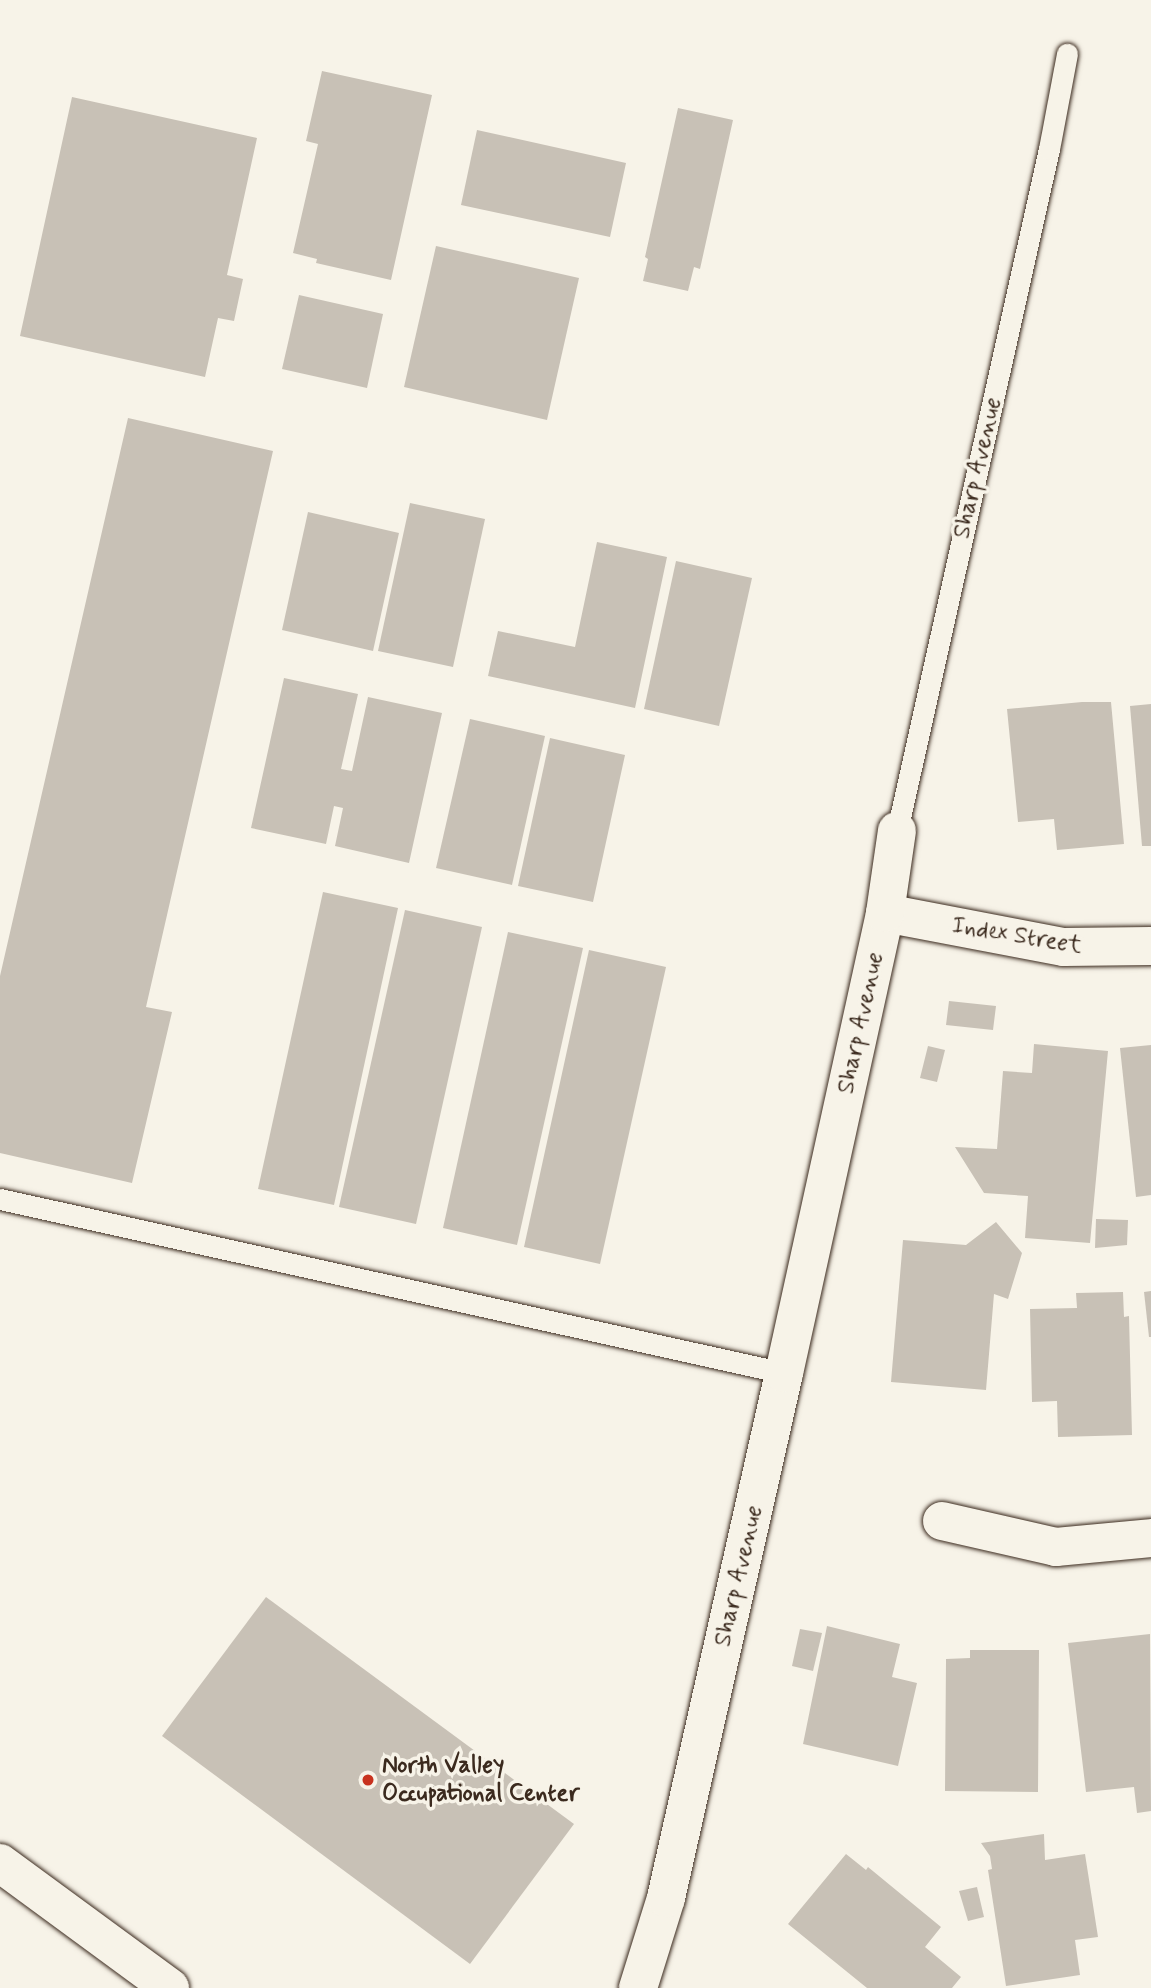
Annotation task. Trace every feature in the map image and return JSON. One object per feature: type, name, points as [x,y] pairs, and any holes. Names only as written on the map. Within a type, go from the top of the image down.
[{"type":"street","name":"Sharp Avenue","points":[[638,1988],[666,1898],[784,1373],[885,913],[897,831]]},
{"type":"street","name":"Index Street","points":[[885,913],[1064,947],[1151,946]]},
{"type":"street","points":[[942,1521],[1056,1547],[1151,1538]]},
{"type":"street","points":[[0,1863],[158,1985]]},
{"type":"lane","name":"Sharp Avenue","points":[[897,831],[1046,162],[1067,54]]},
{"type":"lane","points":[[0,1199],[784,1373]]},
{"type":"building","points":[[322,71],[432,95],[391,280],[316,263],[317,259],[293,253],[318,144],[306,141]]},
{"type":"building","points":[[72,97],[257,138],[227,275],[243,279],[234,321],[218,318],[205,377],[20,336]]},
{"type":"building","points":[[678,108],[733,120],[700,269],[694,267],[688,291],[643,281],[648,259],[645,257]]},
{"type":"building","points":[[477,130],[626,163],[610,237],[461,205]]},
{"type":"building","points":[[436,246],[579,278],[547,420],[404,387]]},
{"type":"building","points":[[299,295],[383,314],[367,388],[282,369]]},
{"type":"building","points":[[128,418],[273,451],[146,1007],[172,1012],[132,1183],[0,1153],[0,976]]},
{"type":"building","points":[[410,503],[485,519],[453,667],[378,651]]},
{"type":"building","points":[[308,512],[399,533],[373,651],[282,630]]},
{"type":"building","points":[[597,542],[667,557],[635,708],[488,676],[498,631],[575,647]]},
{"type":"building","points":[[676,561],[752,578],[719,726],[644,709]]},
{"type":"building","points":[[284,678],[358,694],[341,769],[352,771],[368,697],[442,713],[409,863],[335,846],[343,808],[334,806],[326,844],[251,828]]},
{"type":"building","points":[[1111,702],[1124,844],[1057,850],[1054,819],[1018,822],[1007,709]]},
{"type":"building","points":[[1151,704],[1151,846],[1142,846],[1130,706]]},
{"type":"building","points":[[470,719],[545,736],[512,885],[436,868]]},
{"type":"building","points":[[550,738],[625,755],[593,902],[518,886]]},
{"type":"building","points":[[323,892],[398,908],[334,1205],[258,1189]]},
{"type":"building","points":[[405,910],[482,927],[416,1224],[339,1207]]},
{"type":"building","points":[[508,932],[583,948],[517,1245],[443,1228]]},
{"type":"building","points":[[589,950],[666,967],[600,1264],[524,1247]]},
{"type":"building","points":[[949,1001],[996,1006],[993,1030],[946,1025]]},
{"type":"building","points":[[1034,1044],[1108,1051],[1090,1243],[1025,1238],[1028,1196],[984,1193],[955,1147],[997,1149],[1003,1071],[1032,1073]]},
{"type":"building","points":[[1151,1045],[1151,1195],[1136,1197],[1120,1048]]},
{"type":"building","points":[[928,1046],[945,1050],[937,1082],[920,1078]]},
{"type":"building","points":[[1096,1219],[1128,1220],[1127,1245],[1095,1248]]},
{"type":"building","points":[[996,1222],[1022,1253],[1008,1299],[994,1294],[986,1390],[891,1382],[903,1240],[966,1245]]},
{"type":"building","points":[[1151,1291],[1151,1337],[1149,1337],[1144,1292]]},
{"type":"building","points":[[1123,1292],[1124,1317],[1129,1316],[1132,1435],[1058,1437],[1057,1401],[1032,1402],[1030,1309],[1077,1308],[1076,1293]]},
{"type":"building","name":"North Valley Occupational Center","points":[[266,1597],[574,1824],[470,1964],[162,1736]]},
{"type":"building","points":[[827,1626],[900,1644],[892,1677],[917,1683],[898,1766],[803,1744]]},
{"type":"building","points":[[800,1629],[822,1633],[813,1671],[792,1666]]},
{"type":"building","points":[[1150,1634],[1151,1811],[1137,1813],[1134,1787],[1086,1792],[1068,1643]]},
{"type":"building","points":[[970,1650],[1039,1650],[1038,1792],[945,1791],[946,1659],[970,1658]]},
{"type":"building","points":[[1044,1834],[1045,1860],[1085,1854],[1098,1937],[1075,1940],[1080,1975],[1006,1986],[988,1870],[992,1869],[990,1856],[981,1843]]},
{"type":"building","points":[[846,1854],[866,1870],[868,1867],[941,1927],[925,1947],[961,1977],[952,1988],[867,1988],[788,1924]]},
{"type":"building","points":[[977,1887],[984,1917],[968,1921],[959,1891]]},
{"type":"place","name":"North Valley Occupational Center","points":[[368,1780]]}]
